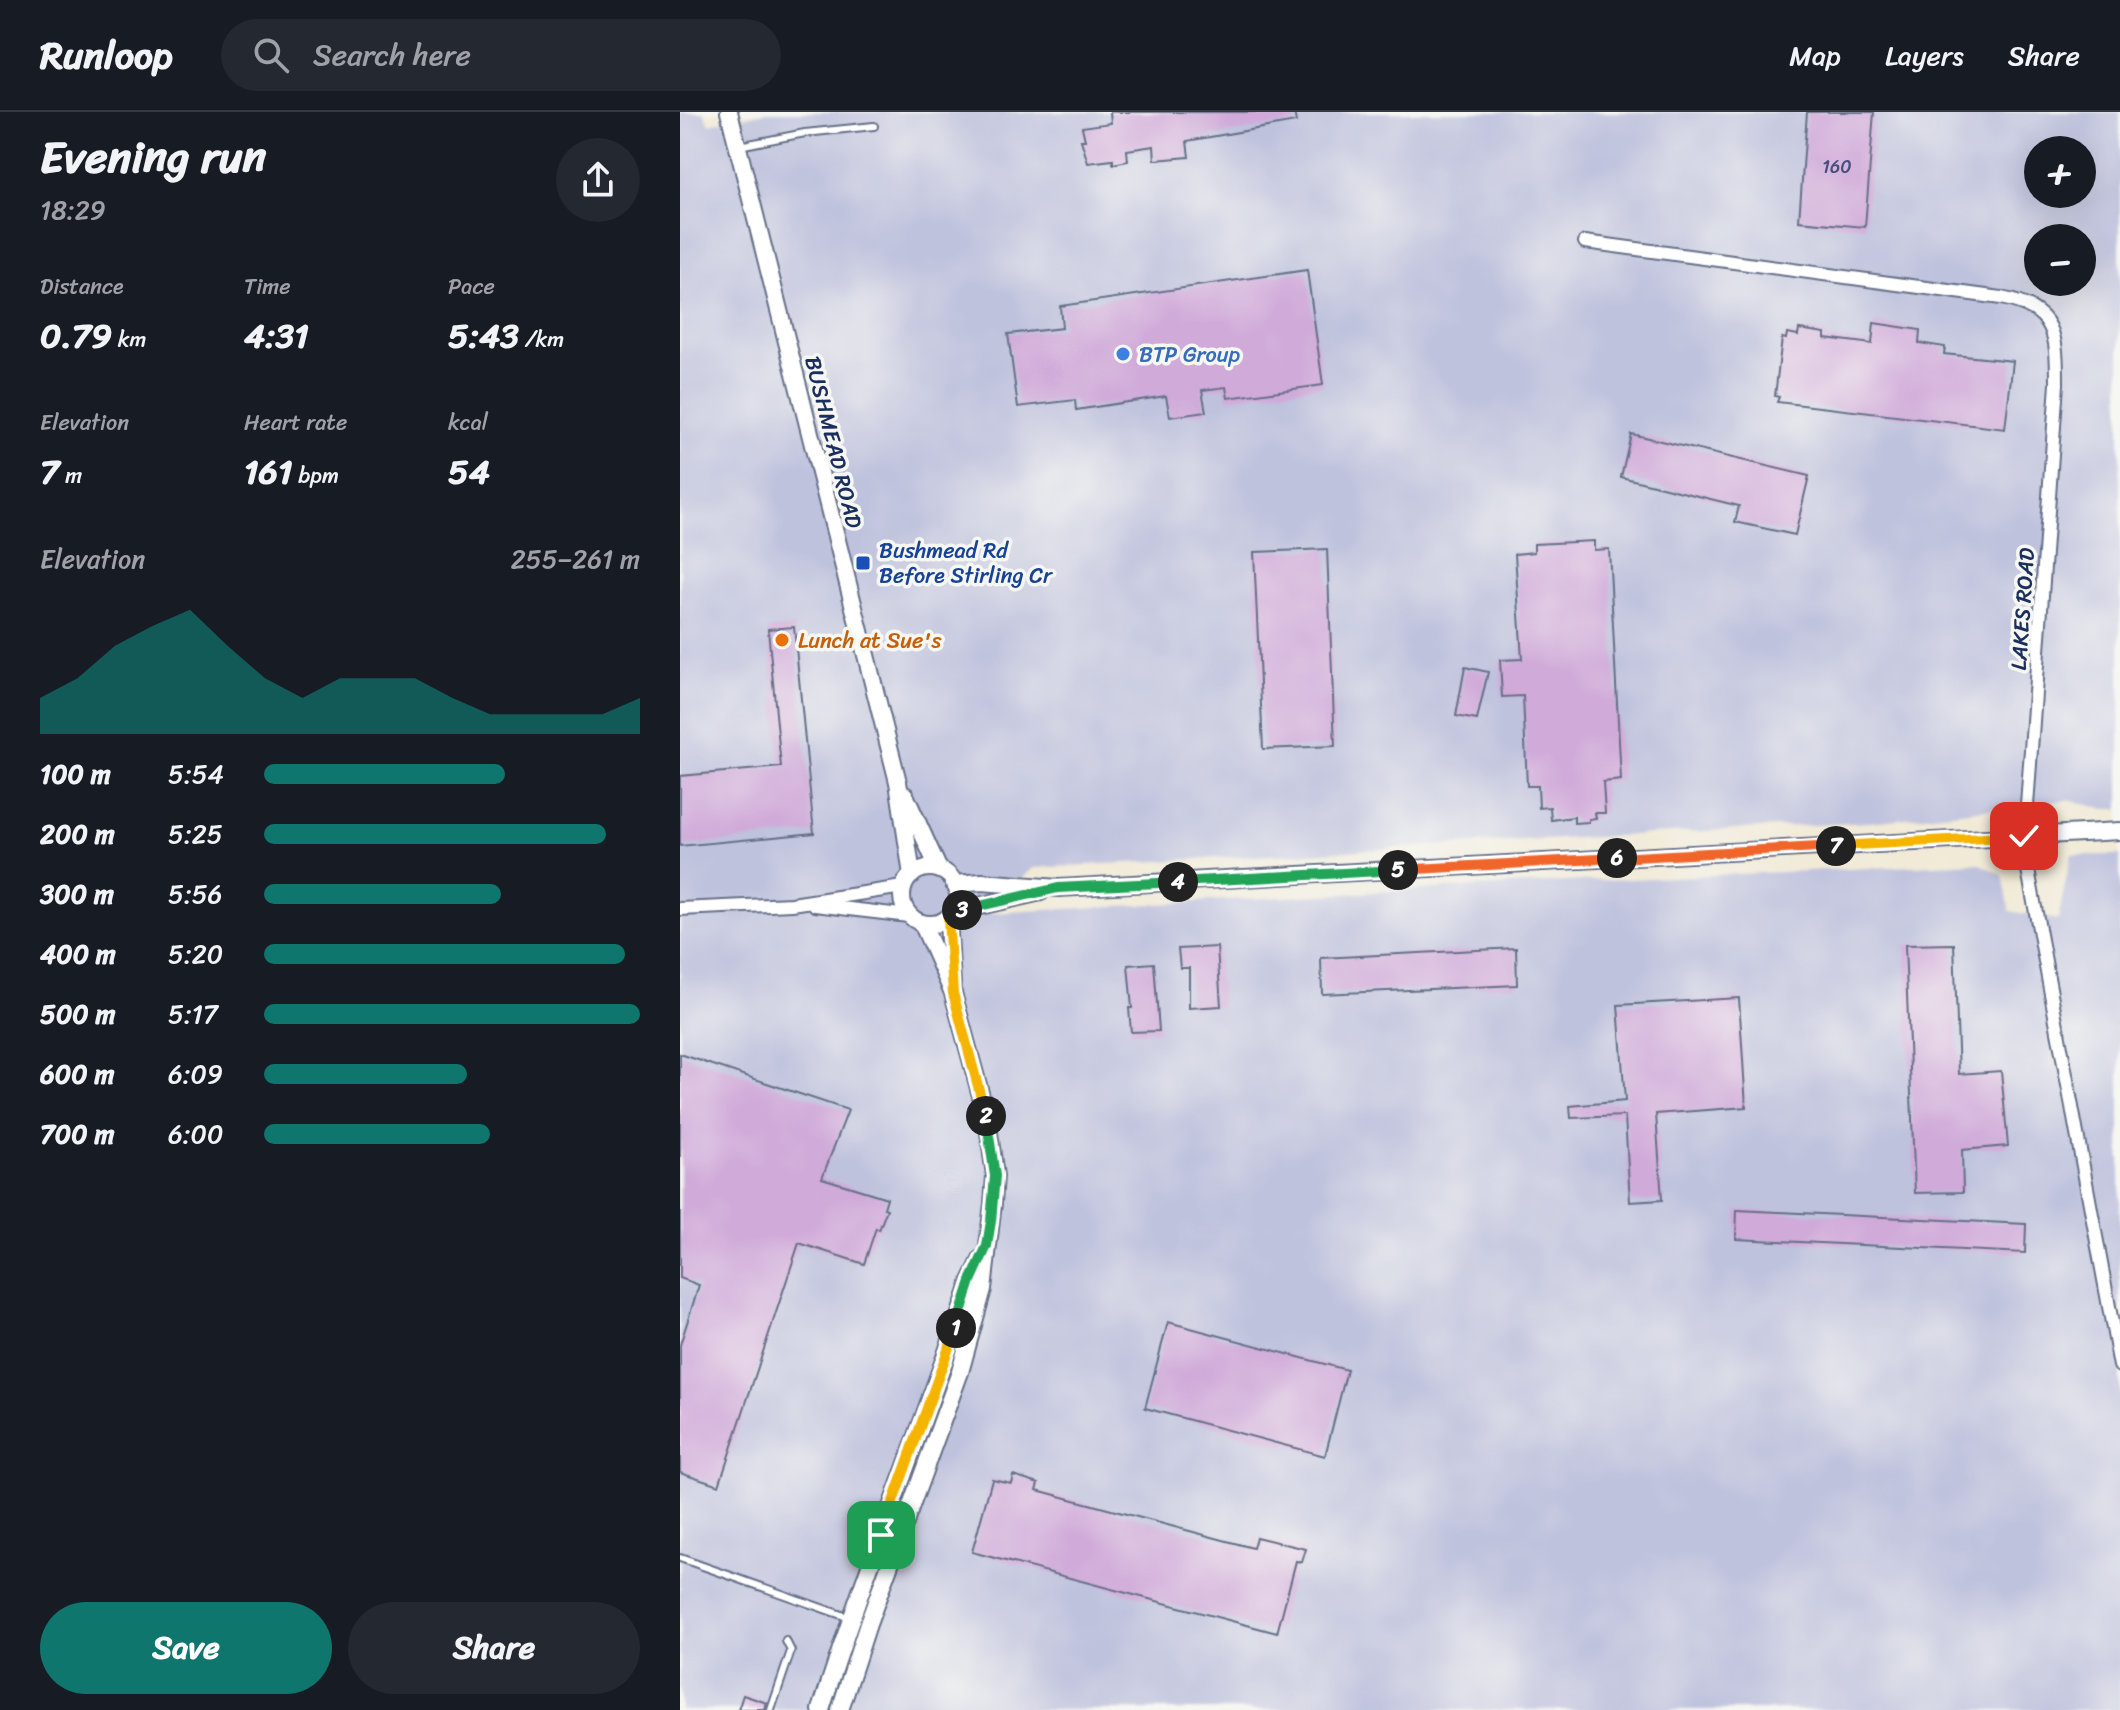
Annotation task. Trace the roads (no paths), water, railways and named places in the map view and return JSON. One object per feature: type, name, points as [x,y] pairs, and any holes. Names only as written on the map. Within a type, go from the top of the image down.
[{"type":"main road","name":"BUSHMEAD ROAD","points":[[729,112],[898,782],[907,881],[904,907],[916,920],[953,993],[983,1103],[992,1149],[993,1203],[983,1289],[960,1372],[840,1710]]},
{"type":"main road","name":"BUSHMEAD ROAD","points":[[898,782],[939,870],[948,875],[954,884],[957,903],[950,915],[953,993]]},
{"type":"main road","points":[[954,884],[982,882],[1058,888],[2120,831]]},
{"type":"main road","points":[[907,881],[925,869],[939,870]]},
{"type":"main road","points":[[916,920],[936,924],[950,915],[1058,888]]},
{"type":"main road","name":"BUSHMEAD ROAD","points":[[821,1710],[850,1618],[913,1451],[971,1281],[987,1246]]},
{"type":"street","name":"LAKES ROAD","points":[[1585,242],[2001,298],[2032,307],[2045,317],[2054,336],[2057,384],[2024,836],[2120,1366]]},
{"type":"street","points":[[680,909],[792,904],[907,881]]},
{"type":"street","points":[[792,904],[916,920]]},
{"type":"lane","points":[[736,146],[805,133],[874,126]]},
{"type":"lane","points":[[680,1558],[868,1624]]},
{"type":"lane","points":[[771,1710],[791,1651],[786,1641]]},
{"type":"place","name":"BTP Group","points":[[1123,354]]},
{"type":"place","name":"Bushmead Rd Before Stirling Cr","points":[[863,563]]},
{"type":"place","name":"Lunch at Sue's","points":[[782,640]]}]
